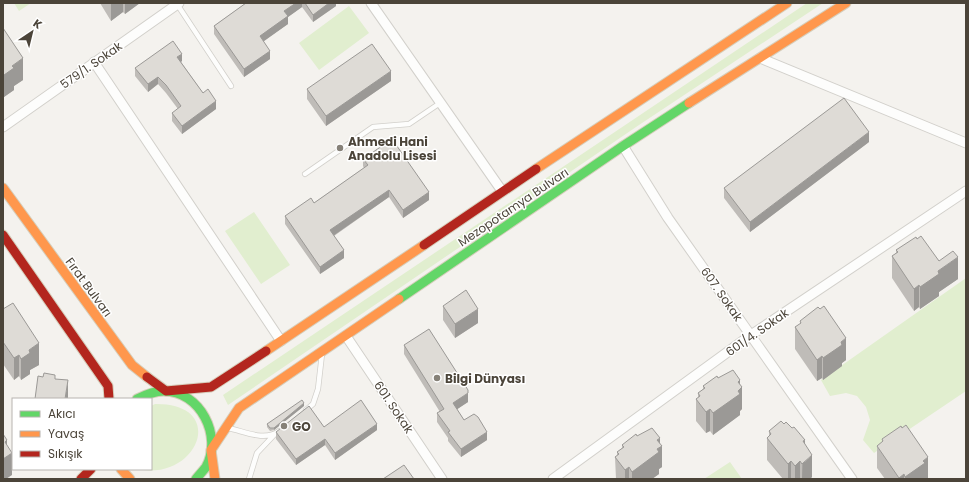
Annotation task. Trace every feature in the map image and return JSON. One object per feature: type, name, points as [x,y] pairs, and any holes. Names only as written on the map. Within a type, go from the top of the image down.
[{"type":"main road","name":"Mezopotamya Bulvarı","points":[[140,398],[152,393],[211,387],[337,305],[502,191],[605,126],[787,3]]},
{"type":"main road","name":"Mezopotamya Bulvarı","points":[[211,450],[239,408],[623,146],[846,3]]},
{"type":"main road","name":"Fırat Bulvarı","points":[[3,188],[132,365],[166,391]]},
{"type":"main road","points":[[3,235],[108,386],[109,398]]},
{"type":"main road","points":[[166,391],[182,396],[196,405],[206,418],[212,434],[211,450],[207,465],[196,479]]},
{"type":"main road","points":[[211,450],[215,479]]},
{"type":"main road","points":[[81,479],[90,470]]},
{"type":"main road","points":[[122,470],[130,479]]},
{"type":"street","points":[[371,3],[502,191]]},
{"type":"street","name":"579/1. Sokak","points":[[3,127],[178,4]]},
{"type":"street","points":[[760,58],[966,143]]},
{"type":"street","points":[[94,62],[281,341]]},
{"type":"street","name":"607. Sokak","points":[[623,146],[668,218],[852,479]]},
{"type":"street","name":"601/4. Sokak","points":[[553,479],[751,335],[966,191]]},
{"type":"street","name":"601. Sokak","points":[[346,336],[442,479]]},
{"type":"lane","points":[[178,4],[231,86]]},
{"type":"lane","points":[[305,174],[373,127],[409,124],[440,103]]},
{"type":"lane","points":[[302,412],[313,404],[318,389],[323,352]]},
{"type":"lane","points":[[249,479],[257,453],[275,434],[286,426]]},
{"type":"lane","points":[[226,428],[244,431],[256,436],[275,434]]},
{"type":"green space","points":[[14,3],[31,3],[19,11]]},
{"type":"green space","points":[[807,3],[823,3],[639,125],[228,405],[223,395]]},
{"type":"green space","points":[[349,6],[369,33],[319,70],[299,43]]},
{"type":"green space","points":[[254,212],[290,265],[261,284],[225,231]]},
{"type":"green space","points":[[966,278],[966,391],[874,453],[863,440],[870,420],[866,407],[857,396],[846,393],[830,396],[821,380]]},
{"type":"green space","points":[[155,404],[178,407],[192,416],[198,428],[197,441],[189,454],[176,464],[158,470],[152,470],[152,406]]},
{"type":"green space","points":[[730,462],[742,479],[704,479]]},
{"type":"building","points":[[246,3],[296,3],[284,11],[288,16],[260,36],[270,51],[244,69],[214,26]]},
{"type":"building","points":[[305,3],[329,3],[313,15]]},
{"type":"building","points":[[3,28],[23,58],[12,66],[14,68],[4,75],[3,74]]},
{"type":"building","points":[[173,41],[182,54],[177,57],[203,93],[208,89],[216,101],[182,126],[172,113],[181,106],[166,85],[158,77],[148,84],[135,68]]},
{"type":"building","points":[[372,44],[391,71],[326,116],[307,89]]},
{"type":"building","points":[[844,98],[869,132],[750,222],[724,188]]},
{"type":"building","points":[[392,139],[429,192],[403,210],[389,190],[330,230],[344,250],[320,267],[285,216],[311,198],[314,203],[368,165],[363,159]]},
{"type":"building","points":[[921,236],[939,261],[953,251],[958,257],[938,271],[939,274],[920,287],[919,285],[914,289],[892,256],[898,252],[896,250],[916,237],[917,239]]},
{"type":"building","points":[[466,290],[478,309],[455,324],[443,306]]},
{"type":"building","points":[[13,303],[39,343],[29,350],[30,353],[21,359],[19,355],[14,358],[3,342],[3,309]]},
{"type":"building","points":[[824,306],[846,338],[841,342],[842,345],[823,358],[822,356],[817,360],[795,327],[801,323],[800,321],[818,307],[820,309]]},
{"type":"building","points":[[429,329],[468,390],[468,393],[453,403],[464,420],[474,414],[478,417],[487,432],[461,449],[448,432],[450,431],[437,413],[444,409],[404,345]]},
{"type":"building","points":[[733,370],[740,380],[738,382],[742,387],[738,391],[740,394],[713,413],[710,409],[706,412],[696,399],[700,396],[698,393],[705,388],[703,386],[717,376],[718,378]]},
{"type":"building","points":[[44,373],[55,375],[55,379],[68,380],[65,398],[35,398],[38,376],[43,377]]},
{"type":"building","points":[[302,400],[304,403],[274,428],[270,428],[267,424]]},
{"type":"building","points":[[361,400],[377,424],[335,453],[325,439],[296,459],[276,432],[309,406],[324,427]]},
{"type":"building","points":[[781,421],[784,424],[786,422],[792,428],[794,427],[805,440],[803,441],[812,455],[802,464],[800,461],[795,466],[791,461],[788,464],[767,438],[771,434],[769,431]]},
{"type":"building","points":[[906,425],[928,457],[923,461],[925,463],[905,477],[904,474],[899,478],[877,446],[883,441],[882,439],[901,426],[902,428]]},
{"type":"building","points":[[652,428],[660,438],[657,440],[662,446],[657,449],[659,452],[632,472],[629,467],[625,470],[615,457],[619,454],[617,452],[624,447],[622,445],[636,434],[637,436]]},
{"type":"building","points":[[3,434],[7,440],[5,442],[12,453],[3,459]]},
{"type":"building","points":[[404,465],[414,479],[383,479]]},
{"type":"traffic: fast","points":[[399,299],[623,146],[689,103]]},
{"type":"traffic: fast","points":[[139,398],[153,392],[164,391],[177,393],[198,407],[205,417],[210,429],[212,442],[211,455],[206,467],[196,479]]},
{"type":"traffic: slow","points":[[536,169],[787,3]]},
{"type":"traffic: slow","points":[[689,103],[846,3]]},
{"type":"traffic: slow","points":[[3,188],[132,365],[147,377]]},
{"type":"traffic: slow","points":[[266,351],[424,245]]},
{"type":"traffic: slow","points":[[215,479],[211,450],[239,408],[399,299]]},
{"type":"traffic: slow","points":[[122,470],[130,479]]},
{"type":"traffic: jam","points":[[424,245],[536,169]]},
{"type":"traffic: jam","points":[[3,235],[108,386],[109,398]]},
{"type":"traffic: jam","points":[[147,377],[166,391],[211,387],[266,351]]},
{"type":"traffic: jam","points":[[81,479],[90,470]]},
{"type":"place","name":"Ahmedi Hani Anadolu Lisesi","points":[[340,148]]},
{"type":"place","name":"Bilgi Dünyası","points":[[437,378]]},
{"type":"place","name":"GO","points":[[284,426]]}]
